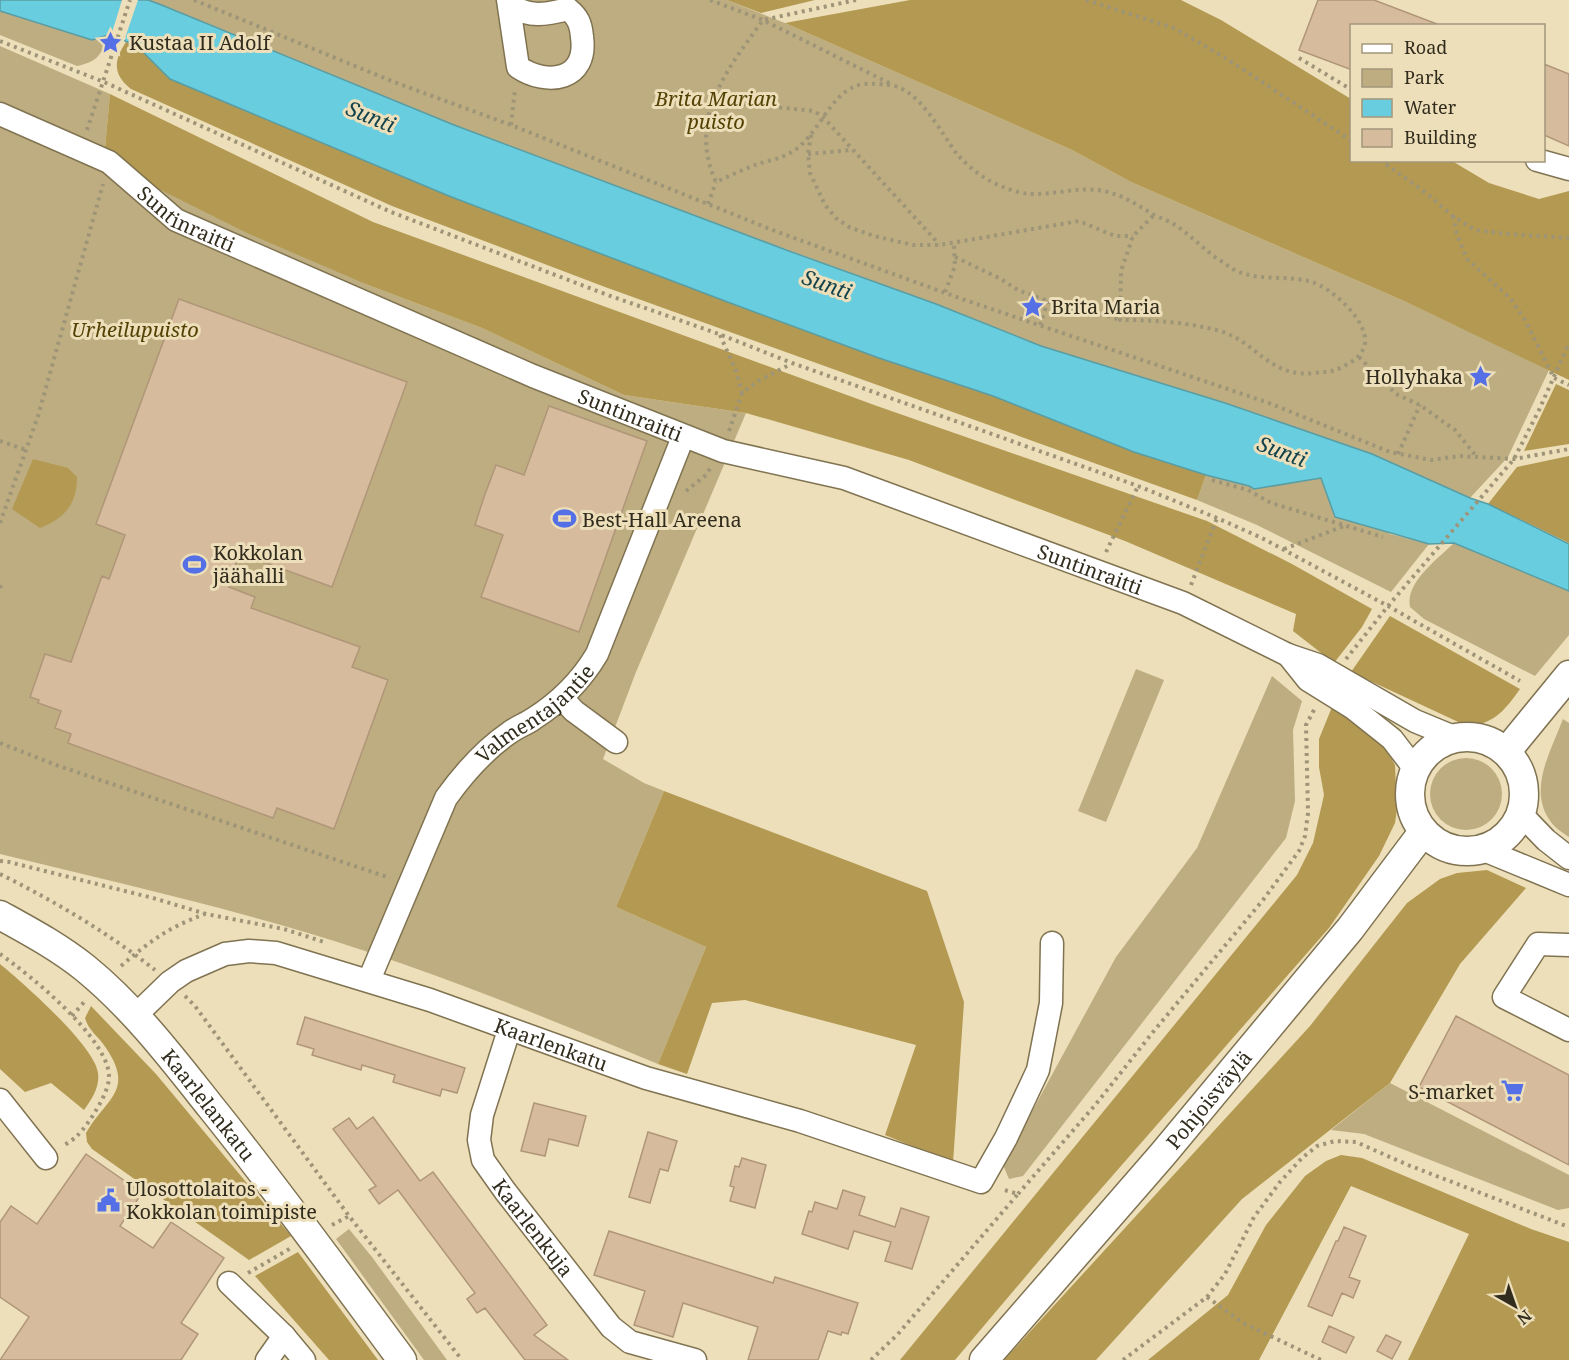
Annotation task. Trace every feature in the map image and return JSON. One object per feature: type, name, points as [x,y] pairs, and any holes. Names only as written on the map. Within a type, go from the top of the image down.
[{"type":"main road","points":[[1506,752],[1569,675]]},
{"type":"main road","points":[[1470,737],[1483,739],[1506,752],[1515,762],[1523,781],[1524,801],[1516,826],[1507,836],[1484,850],[1458,852],[1439,844],[1423,832],[1411,808],[1409,795],[1415,769],[1432,748],[1456,738],[1470,737]]},
{"type":"main road","name":"Pohjoisväylä","points":[[984,1360],[1162,1154],[1350,929],[1423,832]]},
{"type":"main road","name":"Kaarlelankatu","points":[[0,915],[82,966],[102,982],[135,1016],[239,1142],[402,1360]]},
{"type":"street","points":[[508,2],[520,12],[528,14],[568,9],[577,16],[581,25],[584,51],[579,66],[571,73],[555,78],[537,76],[518,67],[508,2]]},
{"type":"street","name":"Suntinraitti","points":[[0,114],[109,162],[176,220],[532,376],[723,451],[844,478],[1096,570],[1183,603],[1288,655],[1318,665],[1330,683],[1353,708],[1392,739],[1415,769]]},
{"type":"street","points":[[1544,162],[1569,169]]},
{"type":"street","name":"Valmentajantie","points":[[369,980],[446,798],[464,773],[487,751],[510,732],[562,698],[584,675],[606,634],[683,437]]},
{"type":"street","name":"Suntinraitti","points":[[1330,683],[1456,738]]},
{"type":"street","points":[[562,698],[574,711],[616,742]]},
{"type":"street","points":[[1521,814],[1546,840],[1569,858]]},
{"type":"street","points":[[1484,850],[1569,885]]},
{"type":"street","points":[[981,1182],[1006,1138],[1038,1070],[1051,1003],[1052,943]]},
{"type":"street","points":[[1569,945],[1538,944],[1504,997],[1569,1030]]},
{"type":"street","name":"Kaarlenkatu","points":[[135,1016],[170,982],[186,971],[225,954],[249,951],[276,952],[430,1000],[646,1078],[800,1121],[981,1182]]},
{"type":"street","name":"Kaarlenkuja","points":[[509,1030],[482,1115],[479,1140],[483,1160],[611,1327],[630,1342],[695,1360]]},
{"type":"street","points":[[0,1100],[46,1158]]},
{"type":"street","points":[[229,1283],[284,1336],[304,1360]]},
{"type":"street","points":[[267,1360],[284,1336]]},
{"type":"path","points":[[86,135],[130,0]]},
{"type":"path","points":[[194,0],[394,82],[511,125],[775,231],[1269,403],[1398,454],[1431,460],[1477,456],[1514,459],[1569,449]]},
{"type":"path","points":[[710,0],[763,20],[906,91],[923,106],[958,154],[986,179],[1005,188],[1030,194],[1086,189],[1102,190],[1124,197],[1174,223],[1216,258],[1236,271],[1252,276],[1295,278],[1316,283],[1340,300],[1357,317],[1364,331],[1365,344],[1359,357],[1334,372],[1307,374],[1287,372],[1269,363],[1224,332],[1168,322],[1120,320],[1091,310],[1069,309],[1018,290],[999,278],[955,257]]},
{"type":"path","points":[[708,204],[716,182],[709,166],[705,132],[711,101],[731,65],[763,20],[856,0]]},
{"type":"path","points":[[1086,0],[1174,28],[1227,59],[1350,140]]},
{"type":"path","points":[[0,41],[104,82],[391,212],[792,363],[1138,486],[1217,518],[1262,538],[1520,681]]},
{"type":"path","points":[[1299,58],[1350,89]]},
{"type":"path","points":[[511,125],[518,67]]},
{"type":"path","points":[[716,182],[746,168],[790,153],[811,135],[839,99],[857,85],[893,85]]},
{"type":"path","points":[[711,101],[814,111],[823,117],[940,245]]},
{"type":"path","points":[[811,135],[808,154],[810,172],[825,205],[836,218],[849,227],[913,245],[954,244],[1079,221],[1115,236],[1132,236]]},
{"type":"path","points":[[808,154],[853,150]]},
{"type":"path","points":[[1383,162],[1475,230],[1569,238]]},
{"type":"path","points":[[0,523],[38,416],[105,177]]},
{"type":"path","points":[[1120,320],[1121,271],[1132,236],[1154,214]]},
{"type":"path","points":[[1453,216],[1457,235],[1467,259],[1510,298],[1525,321],[1554,378],[1569,385]]},
{"type":"path","points":[[945,292],[955,266],[954,244]]},
{"type":"path","points":[[1040,325],[1048,302]]},
{"type":"path","points":[[719,334],[736,371],[742,393]]},
{"type":"path","points":[[871,1360],[898,1334],[1096,1104],[1263,900],[1299,851],[1305,836],[1308,813],[1306,725],[1347,657],[1514,459],[1569,343]]},
{"type":"path","points":[[1359,357],[1396,394],[1420,405],[1455,430],[1477,456]]},
{"type":"path","points":[[1398,454],[1420,405]]},
{"type":"path","points":[[0,441],[26,450]]},
{"type":"path","points":[[1212,480],[1248,490],[1271,503],[1383,537]]},
{"type":"path","points":[[1096,570],[1138,486]]},
{"type":"path","points":[[1183,603],[1217,518]]},
{"type":"path","points":[[1283,550],[1345,526]]},
{"type":"path","points":[[0,743],[56,765],[390,879]]},
{"type":"path","points":[[0,874],[42,895],[135,954],[195,1006],[349,1216],[462,1360]]},
{"type":"path","points":[[72,1016],[102,982],[156,937],[179,924],[206,914]]},
{"type":"path","points":[[0,954],[72,1016],[96,1043],[109,1075],[108,1087],[96,1110],[77,1136],[46,1158]]},
{"type":"path","points":[[1123,1360],[1207,1297],[1225,1274],[1254,1217],[1280,1182],[1302,1158],[1317,1146],[1335,1141],[1356,1142],[1408,1165],[1568,1226]]},
{"type":"path","points":[[981,1182],[1018,1194]]},
{"type":"path","points":[[1207,1297],[1243,1323],[1321,1360]]},
{"type":"green space","name":"Brita Marian puisto","points":[[148,0],[727,0],[785,23],[1072,150],[1131,182],[1404,301],[1549,370],[1508,457],[1470,498],[1372,454],[1225,403],[1041,346],[936,304],[605,183],[454,125]]},
{"type":"green space","points":[[0,11],[92,40],[108,35],[98,57],[77,66],[0,35]]},
{"type":"green space","name":"Urheilupuisto","points":[[0,46],[110,94],[105,148],[368,285],[482,328],[624,395],[746,413],[636,672],[603,759],[644,783],[664,791],[616,907],[706,947],[658,1064],[476,991],[320,937],[183,899],[0,854]]},
{"type":"green space","points":[[1206,475],[1254,489],[1322,478],[1326,492],[1390,534],[1429,544],[1391,592],[1257,525],[1197,500]]},
{"type":"green space","points":[[1454,543],[1569,591],[1569,635],[1535,676],[1424,619],[1410,607],[1410,598],[1418,580]]},
{"type":"green space","points":[[1136,669],[1164,680],[1106,822],[1078,811]]},
{"type":"green space","points":[[1272,676],[1302,701],[1293,730],[1295,801],[1286,838],[1023,1176],[1009,1179],[1003,1165],[1116,957],[1197,848]]},
{"type":"green space","points":[[1563,719],[1569,723],[1569,837],[1551,822],[1544,810],[1541,797],[1544,770]]},
{"type":"green space","points":[[1466,758],[1486,764],[1496,774],[1502,794],[1496,814],[1486,824],[1466,830],[1446,824],[1436,814],[1430,794],[1436,774],[1446,764]]},
{"type":"green space","points":[[1390,1083],[1569,1175],[1569,1208],[1558,1210],[1364,1134],[1331,1130]]},
{"type":"green space","points":[[349,1229],[447,1360],[424,1360],[336,1239]]},
{"type":"shaded area","points":[[727,0],[815,0],[761,13]]},
{"type":"shaded area","points":[[910,0],[1181,0],[1221,20],[1350,98],[1350,162],[1454,162],[1489,183],[1539,199],[1569,191],[1569,380],[1404,301],[1131,182],[1072,150],[785,23]]},
{"type":"shaded area","points":[[126,42],[138,47],[171,79],[449,196],[879,358],[993,396],[1134,452],[1206,475],[1197,500],[605,287],[392,206],[131,89],[121,78],[117,67],[119,55]]},
{"type":"shaded area","points":[[110,94],[373,222],[877,406],[1207,521],[1292,564],[1372,609],[1362,627],[1334,663],[1293,631],[1296,614],[1125,541],[909,460],[746,413],[624,395],[482,328],[368,285],[247,233],[143,181],[105,148]]},
{"type":"shaded area","points":[[1556,384],[1569,390],[1569,444],[1524,451]]},
{"type":"shaded area","points":[[1569,456],[1569,543],[1488,504],[1517,467]]},
{"type":"shaded area","points":[[33,459],[68,468],[77,477],[75,495],[68,509],[56,520],[40,528],[12,509]]},
{"type":"shaded area","points":[[1390,616],[1520,689],[1499,714],[1487,722],[1469,727],[1351,672]]},
{"type":"shaded area","points":[[1332,707],[1386,748],[1395,765],[1397,809],[1395,823],[1379,856],[1329,928],[1065,1230],[955,1360],[900,1360],[1297,875],[1313,843],[1324,795],[1319,767],[1319,739]]},
{"type":"shaded area","points":[[664,791],[927,891],[964,1002],[953,1163],[885,1135],[916,1045],[745,1000],[712,1003],[687,1074],[658,1064],[706,947],[616,907]]},
{"type":"shaded area","points":[[1487,870],[1526,888],[1460,964],[1390,1083],[1242,1199],[1096,1360],[1004,1360],[1310,1026],[1407,903],[1440,879],[1457,873]]},
{"type":"shaded area","points":[[0,964],[56,1015],[85,1047],[94,1061],[98,1073],[97,1088],[84,1110],[51,1083],[25,1092],[0,1069]]},
{"type":"shaded area","points":[[91,1006],[156,1074],[291,1236],[249,1260],[92,1149],[87,1142],[86,1133],[114,1094],[118,1085],[118,1074],[106,1048],[86,1022],[85,1018]]},
{"type":"shaded area","points":[[1341,1155],[1362,1158],[1531,1229],[1569,1242],[1569,1360],[1408,1360],[1469,1234],[1351,1186],[1259,1360],[1148,1360],[1228,1295],[1266,1225],[1305,1176],[1326,1161]]},
{"type":"shaded area","points":[[298,1252],[378,1360],[329,1360],[255,1276]]},
{"type":"water","name":"Sunti","points":[[0,0],[148,0],[454,125],[936,304],[1041,346],[1225,403],[1372,454],[1488,504],[1569,544],[1569,591],[1454,543],[1429,544],[1335,517],[1321,478],[1254,489],[1206,475],[1134,452],[993,396],[879,358],[725,301],[449,196],[170,79],[138,47],[119,38],[108,35],[92,40],[0,11]]},
{"type":"pier","points":[[122,0],[138,0],[123,44],[110,39]]},
{"type":"building","points":[[1318,0],[1374,0],[1437,24],[1350,24],[1350,69],[1299,50]]},
{"type":"building","points":[[1545,64],[1569,74],[1569,146],[1545,135]]},
{"type":"building","name":"Kokkolan jäähalli","points":[[179,299],[407,382],[332,587],[239,553],[229,587],[255,597],[251,608],[360,647],[352,667],[388,680],[334,829],[277,808],[273,818],[68,743],[71,734],[55,728],[61,711],[38,703],[39,700],[30,697],[45,654],[71,662],[102,576],[109,579],[125,535],[96,524]]},
{"type":"building","name":"Best‑Hall Areena","points":[[549,406],[647,441],[579,632],[481,597],[503,535],[475,525],[484,497],[496,465],[524,475]]},
{"type":"building","points":[[1456,1016],[1569,1075],[1569,1165],[1419,1087]]},
{"type":"building","points":[[305,1017],[465,1068],[457,1093],[442,1089],[440,1096],[393,1082],[395,1075],[362,1065],[361,1070],[312,1055],[314,1049],[297,1044]]},
{"type":"building","points":[[534,1103],[586,1116],[578,1146],[549,1139],[545,1156],[521,1151]]},
{"type":"building","points":[[373,1117],[420,1181],[433,1172],[547,1325],[534,1335],[568,1360],[525,1360],[485,1308],[477,1313],[467,1299],[475,1293],[398,1190],[379,1204],[369,1190],[376,1186],[333,1129],[349,1118],[357,1129]]},
{"type":"building","points":[[648,1132],[677,1141],[668,1171],[660,1169],[650,1203],[629,1197]]},
{"type":"building","points":[[86,1154],[142,1193],[120,1226],[153,1248],[171,1222],[224,1258],[181,1323],[198,1334],[181,1360],[0,1360],[29,1317],[0,1297],[0,1222],[11,1206],[37,1224]]},
{"type":"building","points":[[742,1158],[766,1165],[755,1208],[730,1201],[734,1187],[730,1186],[735,1166],[739,1167]]},
{"type":"building","points":[[843,1190],[865,1197],[859,1215],[895,1227],[901,1208],[929,1217],[912,1269],[885,1261],[891,1242],[854,1231],[848,1249],[802,1234],[809,1211],[812,1212],[815,1202],[837,1209]]},
{"type":"building","points":[[1344,1227],[1366,1236],[1349,1277],[1360,1281],[1353,1298],[1342,1293],[1332,1316],[1308,1306]]},
{"type":"building","points":[[609,1231],[773,1283],[775,1277],[858,1303],[848,1334],[842,1332],[841,1335],[828,1331],[818,1360],[748,1360],[758,1327],[683,1303],[673,1337],[634,1325],[645,1291],[594,1275]]},
{"type":"building","points":[[1329,1326],[1354,1337],[1346,1353],[1322,1342]]},
{"type":"building","points":[[1386,1335],[1401,1342],[1392,1359],[1377,1351]]},
{"type":"place","name":"Kustaa II Adolf","points":[[111,42]]},
{"type":"place","name":"Brita Maria","points":[[1033,306]]},
{"type":"place","name":"Hollyhaka","points":[[1481,376]]},
{"type":"place","name":"Best‑Hall Areena","points":[[564,519]]},
{"type":"place","name":"Kokkolan jäähalli","points":[[195,564]]},
{"type":"place","name":"S-market","points":[[1512,1091]]},
{"type":"place","name":"Ulosottolaitos - Kokkolan toimipiste","points":[[108,1200]]}]
